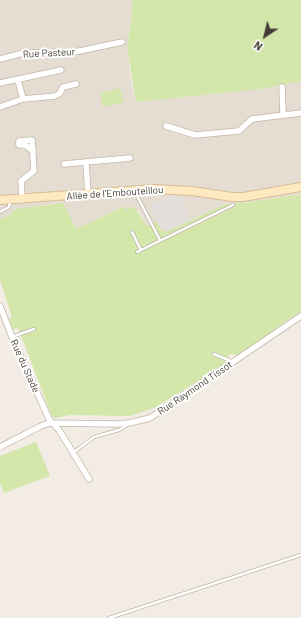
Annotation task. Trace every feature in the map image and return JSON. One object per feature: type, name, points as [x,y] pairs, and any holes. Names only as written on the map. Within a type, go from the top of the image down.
[{"type":"street","name":"Rue Pasteur","points":[[0,60],[23,53],[75,52],[122,42]]},
{"type":"street","points":[[0,83],[61,70]]},
{"type":"street","points":[[18,80],[23,100]]},
{"type":"street","points":[[0,107],[23,100],[55,96],[63,87],[76,84]]},
{"type":"street","points":[[282,87],[283,114]]},
{"type":"street","points":[[166,126],[194,135],[239,131],[252,119],[301,113]]},
{"type":"street","points":[[22,200],[21,180],[34,171],[34,151]]},
{"type":"street","points":[[64,164],[130,158]]},
{"type":"street","points":[[86,163],[88,194]]},
{"type":"street","name":"Allée de l'Embouteillou","points":[[0,200],[22,200],[134,190],[174,189],[243,197],[301,187]]},
{"type":"street","name":"Rue du Stade","points":[[0,306],[12,338],[49,419],[89,479]]},
{"type":"street","name":"Rue Raymond Tissot","points":[[0,447],[38,427],[53,424],[129,424],[155,415],[301,316]]},
{"type":"lane","points":[[134,190],[160,240]]},
{"type":"lane","points":[[0,212],[9,207],[10,200]]},
{"type":"lane","points":[[136,252],[233,205]]},
{"type":"lane","points":[[132,232],[141,250]]},
{"type":"lane","points":[[12,338],[34,329]]},
{"type":"lane","points":[[214,354],[233,362]]},
{"type":"lane","points":[[73,453],[94,437],[119,430],[129,424]]},
{"type":"lane","points":[[109,618],[301,555]]},
{"type":"shaded area","points":[[0,0],[132,0],[132,14],[127,47],[131,81],[136,102],[261,89],[301,81],[301,194],[244,203],[225,204],[166,232],[147,226],[138,210],[125,211],[123,206],[76,229],[16,209],[10,215],[0,219]]},
{"type":"shaded area","points":[[173,194],[183,200],[189,220],[166,231],[165,227],[161,229],[150,206]]},
{"type":"green space","points":[[132,0],[301,0],[301,81],[261,89],[136,102],[127,47],[132,14]]},
{"type":"green space","points":[[120,88],[124,102],[103,107],[100,93]]},
{"type":"green space","points":[[301,194],[301,311],[238,355],[230,354],[222,366],[156,407],[130,416],[70,415],[55,418],[52,416],[18,328],[13,329],[9,319],[12,317],[0,280],[0,219],[10,215],[16,209],[63,203],[76,229],[124,206],[126,211],[134,206],[147,226],[157,221],[161,230],[166,232],[225,204],[244,203]]},
{"type":"green space","points":[[36,442],[50,476],[4,493],[0,483],[0,456]]}]
